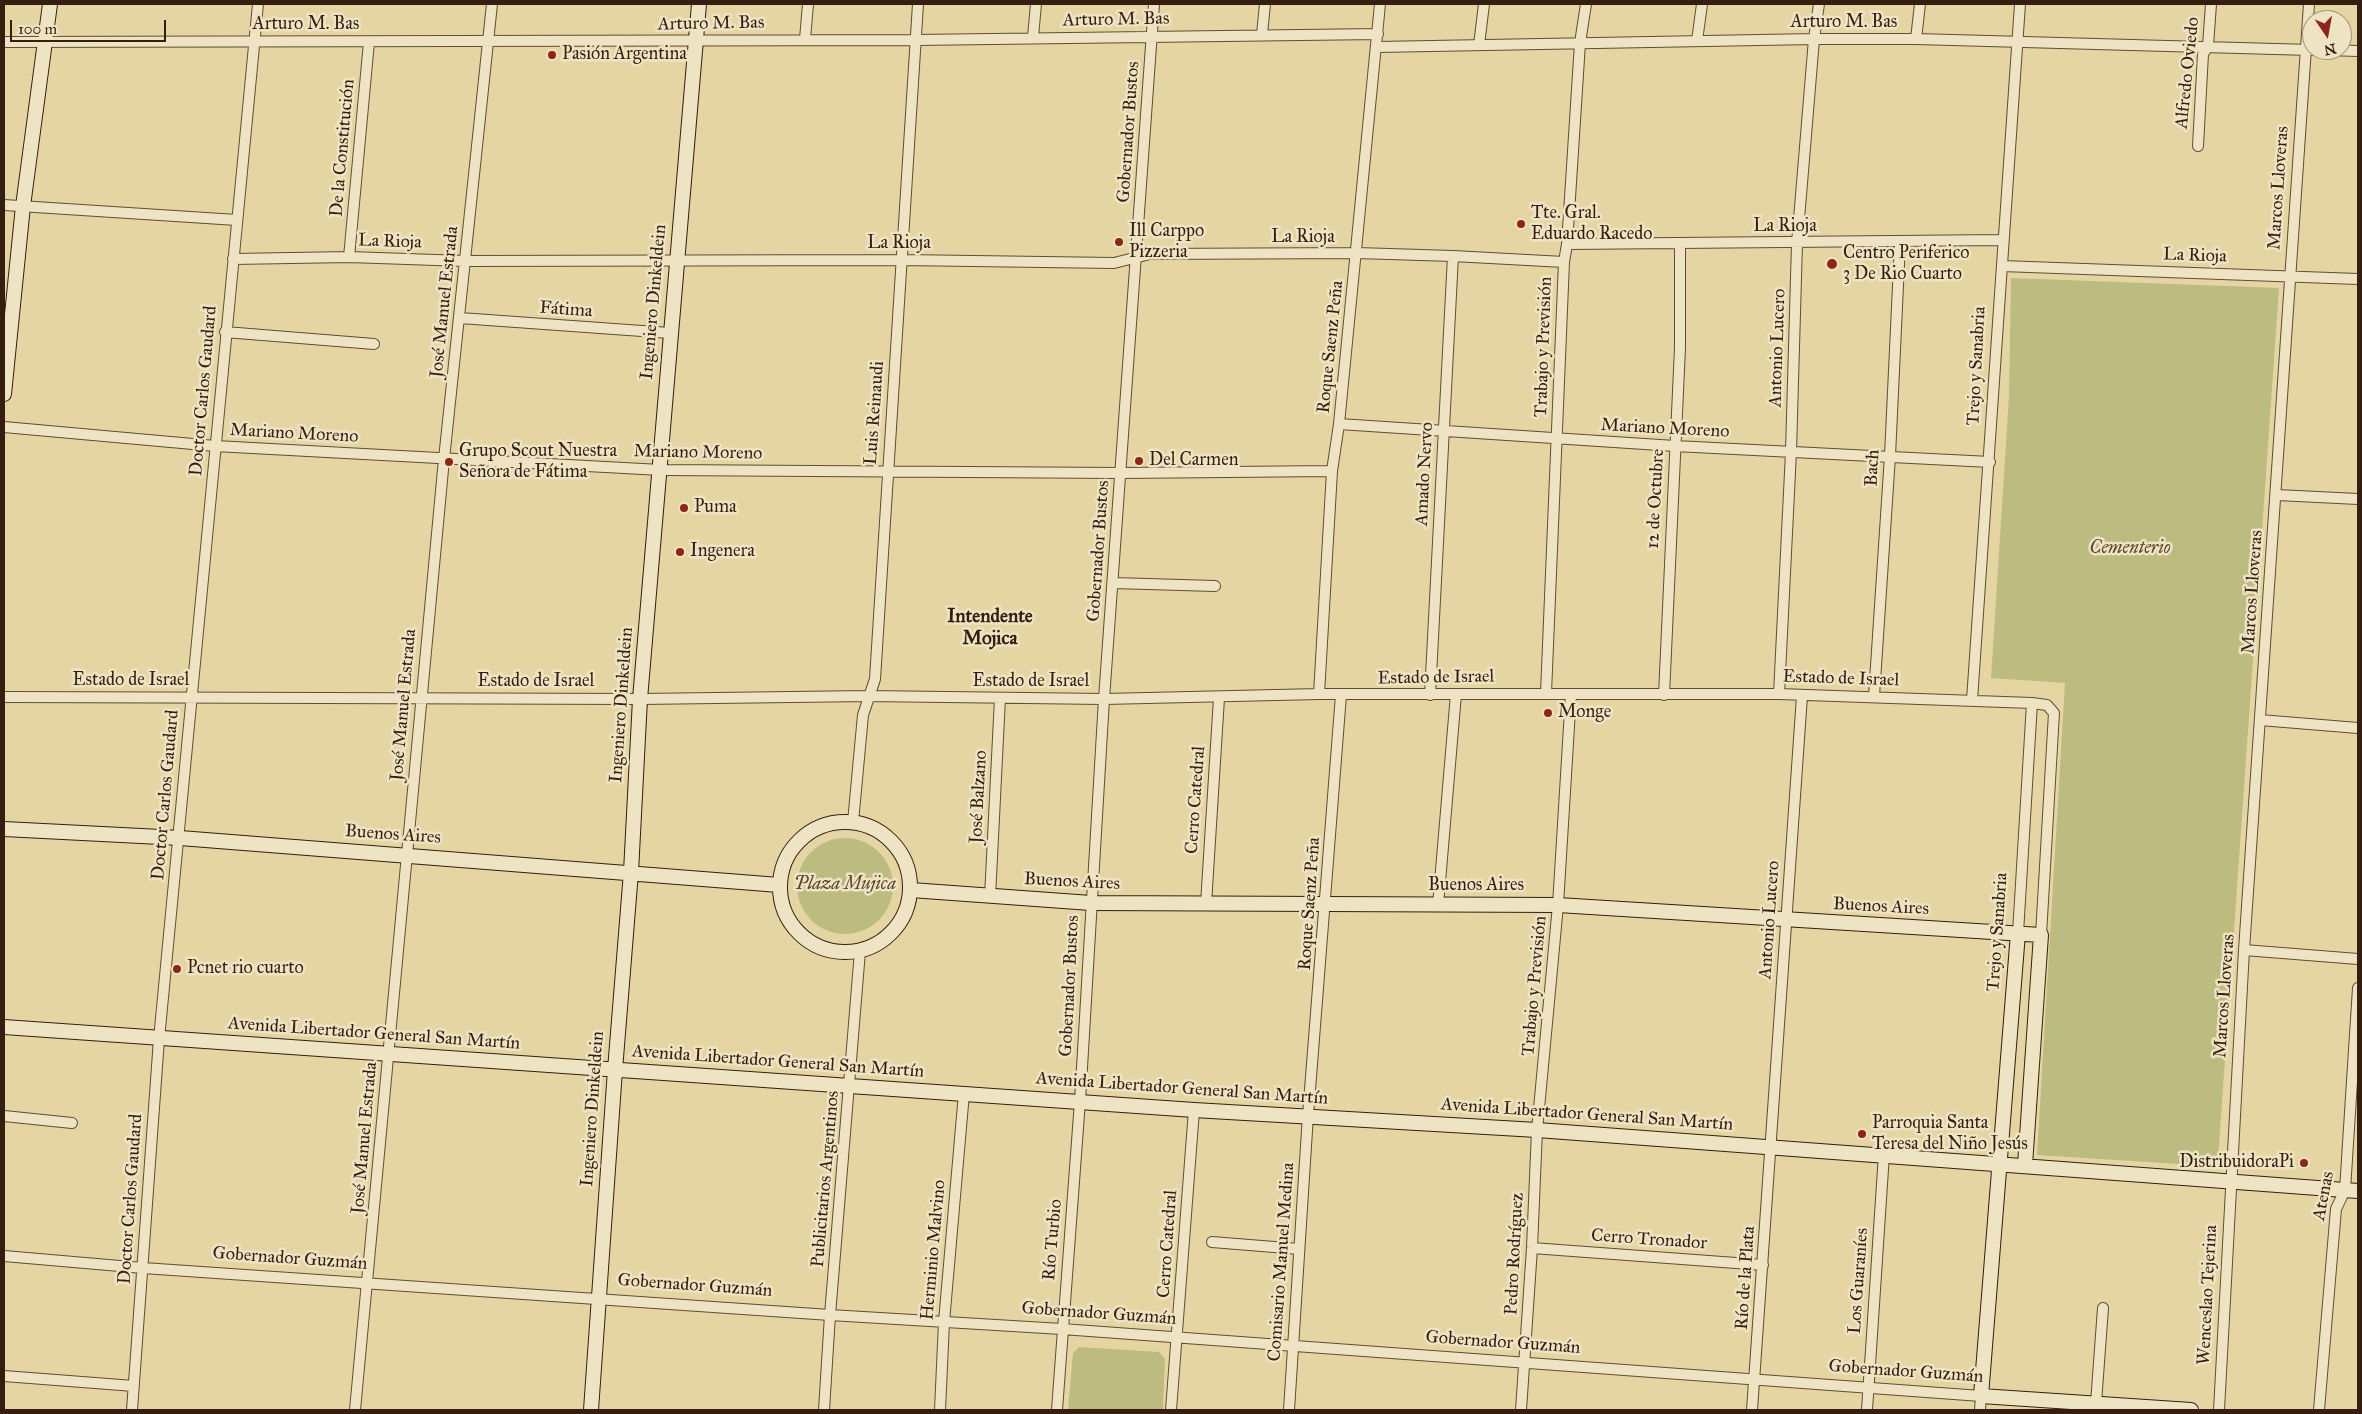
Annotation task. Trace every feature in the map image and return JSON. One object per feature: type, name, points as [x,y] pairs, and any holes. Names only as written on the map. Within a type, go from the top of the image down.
[{"type":"main road","points":[[4,394],[24,206],[50,4]]},
{"type":"main road","name":"Ingeniero Dinkeldein","points":[[591,1410],[615,1070],[632,872],[640,699],[661,470],[670,334],[699,4]]},
{"type":"main road","points":[[853,822],[872,827],[889,838],[901,852],[909,870],[911,890],[906,910],[896,929],[880,942],[860,951],[843,953],[826,950],[804,938],[787,918],[781,902],[779,885],[784,864],[795,845],[806,835],[811,831],[832,823],[853,822]]},
{"type":"main road","name":"Buenos Aires","points":[[4,829],[180,838],[779,885]]},
{"type":"main road","name":"Buenos Aires","points":[[911,890],[1091,903],[1558,905],[2041,935]]},
{"type":"main road","name":"Trejo y Sanabria","points":[[1981,1396],[2018,933]]},
{"type":"main road","points":[[2025,1165],[2041,935]]},
{"type":"main road","name":"Avenida Libertador General San Martín","points":[[4,1027],[1194,1110],[1308,1115],[1884,1154],[2352,1191]]},
{"type":"main road","name":"Gobernador Guzmán","points":[[1981,1396],[2191,1410]]},
{"type":"street","name":"Doctor Carlos Gaudard","points":[[132,1410],[159,1038],[180,838],[225,332],[258,4]]},
{"type":"street","name":"José Manuel Estrada","points":[[355,1410],[444,459],[492,4]]},
{"type":"street","points":[[805,39],[808,4]]},
{"type":"street","name":"Luis Reinaudi","points":[[853,822],[863,715],[867,696],[875,679],[918,4]]},
{"type":"street","points":[[1033,37],[1036,4]]},
{"type":"street","name":"Gobernador Bustos","points":[[1080,1102],[1104,698],[1154,4]]},
{"type":"street","points":[[1262,34],[1265,4]]},
{"type":"street","name":"Roque Saenz Peña","points":[[1319,694],[1332,471],[1339,424],[1357,254],[1380,4]]},
{"type":"street","points":[[1479,45],[1484,4]]},
{"type":"street","name":"Trabajo y Previsión","points":[[1546,693],[1564,262],[1567,244],[1580,43],[1586,4]]},
{"type":"street","points":[[1697,41],[1702,4]]},
{"type":"street","name":"Antonio Lucero","points":[[1779,694],[1791,452],[1797,243],[1814,39],[1819,4]]},
{"type":"street","points":[[1916,39],[1920,4]]},
{"type":"street","name":"Trejo y Sanabria","points":[[1972,700],[1990,462],[2003,240],[2020,4]]},
{"type":"street","name":"Alfredo Oviedo","points":[[2198,146],[2203,54],[2208,46],[2212,4]]},
{"type":"street","name":"Arturo M. Bas","points":[[4,42],[44,44],[254,41],[915,40],[1262,34],[1378,34]]},
{"type":"street","name":"Arturo M. Bas","points":[[1377,47],[1814,39],[1916,39],[2017,40],[2302,50]]},
{"type":"street","name":"De la Constitución","points":[[349,257],[369,42]]},
{"type":"street","name":"Marcos Lloveras","points":[[2230,1182],[2244,950],[2277,495],[2290,275],[2307,60]]},
{"type":"street","points":[[4,205],[237,220]]},
{"type":"street","name":"La Rioja","points":[[1567,244],[1900,243],[2003,240]]},
{"type":"street","name":"Bach","points":[[1874,696],[1890,456],[1900,243]]},
{"type":"street","name":"12 de Octubre","points":[[1664,695],[1680,348],[1680,244]]},
{"type":"street","name":"La Rioja","points":[[233,259],[349,257],[465,261],[902,260],[1114,263],[1150,254],[1357,254],[1453,256],[1564,262]]},
{"type":"street","name":"Amado Nervo","points":[[1430,695],[1453,256]]},
{"type":"street","name":"La Rioja","points":[[2002,266],[2290,275],[2358,279]]},
{"type":"street","name":"Fátima","points":[[460,318],[670,334]]},
{"type":"street","points":[[225,332],[374,344]]},
{"type":"street","name":"Mariano Moreno","points":[[1339,424],[1675,446],[1990,462]]},
{"type":"street","name":"Mariano Moreno","points":[[4,428],[215,446],[661,470],[1121,473],[1332,471]]},
{"type":"street","points":[[2277,495],[2358,500]]},
{"type":"street","points":[[1113,583],[1215,586]]},
{"type":"street","name":"Estado de Israel","points":[[4,697],[640,699],[867,696],[1219,698],[1319,694],[1546,693],[1779,694],[2032,703],[2047,705],[2054,713],[2041,935]]},
{"type":"street","points":[[1438,905],[1456,694]]},
{"type":"street","name":"Trabajo y Previsión","points":[[1538,1130],[1558,905],[1571,694]]},
{"type":"street","name":"Roque Saenz Peña","points":[[1308,1115],[1341,695]]},
{"type":"street","name":"Antonio Lucero","points":[[1771,1147],[1802,696]]},
{"type":"street","name":"José Balzano","points":[[990,897],[1000,698]]},
{"type":"street","name":"Cerro Catedral","points":[[1206,904],[1219,698]]},
{"type":"street","name":"Trejo y Sanabria","points":[[2018,933],[2032,703]]},
{"type":"street","points":[[2260,720],[2358,728]]},
{"type":"street","points":[[2244,950],[2358,959]]},
{"type":"street","name":"Publicitarios Argentinos","points":[[824,1410],[830,1315],[851,1086],[860,951]]},
{"type":"street","name":"Atenas","points":[[2319,1410],[2336,1208],[2352,1191],[2358,988]]},
{"type":"street","name":"Herminio Malvino","points":[[940,1410],[944,1322],[964,1094]]},
{"type":"street","name":"Río Turbio","points":[[1057,1410],[1080,1102]]},
{"type":"street","name":"Cerro Catedral","points":[[1171,1410],[1194,1110]]},
{"type":"street","name":"Comisario Manuel Medina","points":[[1289,1410],[1308,1115]]},
{"type":"street","points":[[4,1116],[72,1122]]},
{"type":"street","name":"Pedro Rodríguez","points":[[1521,1410],[1538,1130]]},
{"type":"street","name":"Río de la Plata","points":[[1752,1410],[1771,1147]]},
{"type":"street","name":"Los Guaraníes","points":[[1867,1410],[1884,1154]]},
{"type":"street","name":"Wenceslao Tejerina","points":[[2219,1410],[2230,1182]]},
{"type":"street","points":[[1212,1242],[1299,1249]]},
{"type":"street","name":"Cerro Tronador","points":[[1532,1248],[1763,1265]]},
{"type":"street","name":"Gobernador Guzmán","points":[[4,1256],[143,1268],[1062,1329],[1981,1396]]},
{"type":"street","points":[[2096,1403],[2103,1308]]},
{"type":"street","points":[[4,1376],[134,1386]]},
{"type":"street","points":[[1980,1410],[1981,1396]]},
{"type":"green space","name":"Cementerio","points":[[2011,278],[2279,288],[2218,1159],[2210,1166],[2037,1155],[2065,683],[1991,678],[2009,396]]},
{"type":"green space","name":"Plaza Mujica","points":[[845,838],[863,842],[879,852],[889,868],[893,886],[889,904],[879,920],[863,930],[845,934],[827,930],[811,920],[801,904],[797,886],[801,868],[811,852],[827,842]]},
{"type":"green space","points":[[1079,1347],[1159,1352],[1165,1359],[1163,1410],[1068,1410],[1073,1353]]},
{"type":"place","name":"Pasión Argentina","points":[[552,55]]},
{"type":"place","name":"Tte. Gral. Eduardo Racedo","points":[[1521,224]]},
{"type":"place","name":"Ill Carppo Pizzeria","points":[[1119,242]]},
{"type":"place","name":"Centro Periferico 3 De Rio Cuarto","points":[[1832,264]]},
{"type":"place","name":"Del Carmen","points":[[1139,461]]},
{"type":"place","name":"Grupo Scout Nuestra Señora de Fátima","points":[[449,462]]},
{"type":"place","name":"Puma","points":[[684,508]]},
{"type":"place","name":"Ingenera","points":[[680,552]]},
{"type":"place","name":"Monge","points":[[1548,713]]},
{"type":"place","name":"Pcnet rio cuarto","points":[[177,969]]},
{"type":"place","name":"Parroquia Santa Teresa del Niño Jesús","points":[[1862,1134]]},
{"type":"place","name":"DistribuidoraPi","points":[[2304,1163]]},
{"type":"district","name":"Intendente Mojica","points":[[990,628]]}]
